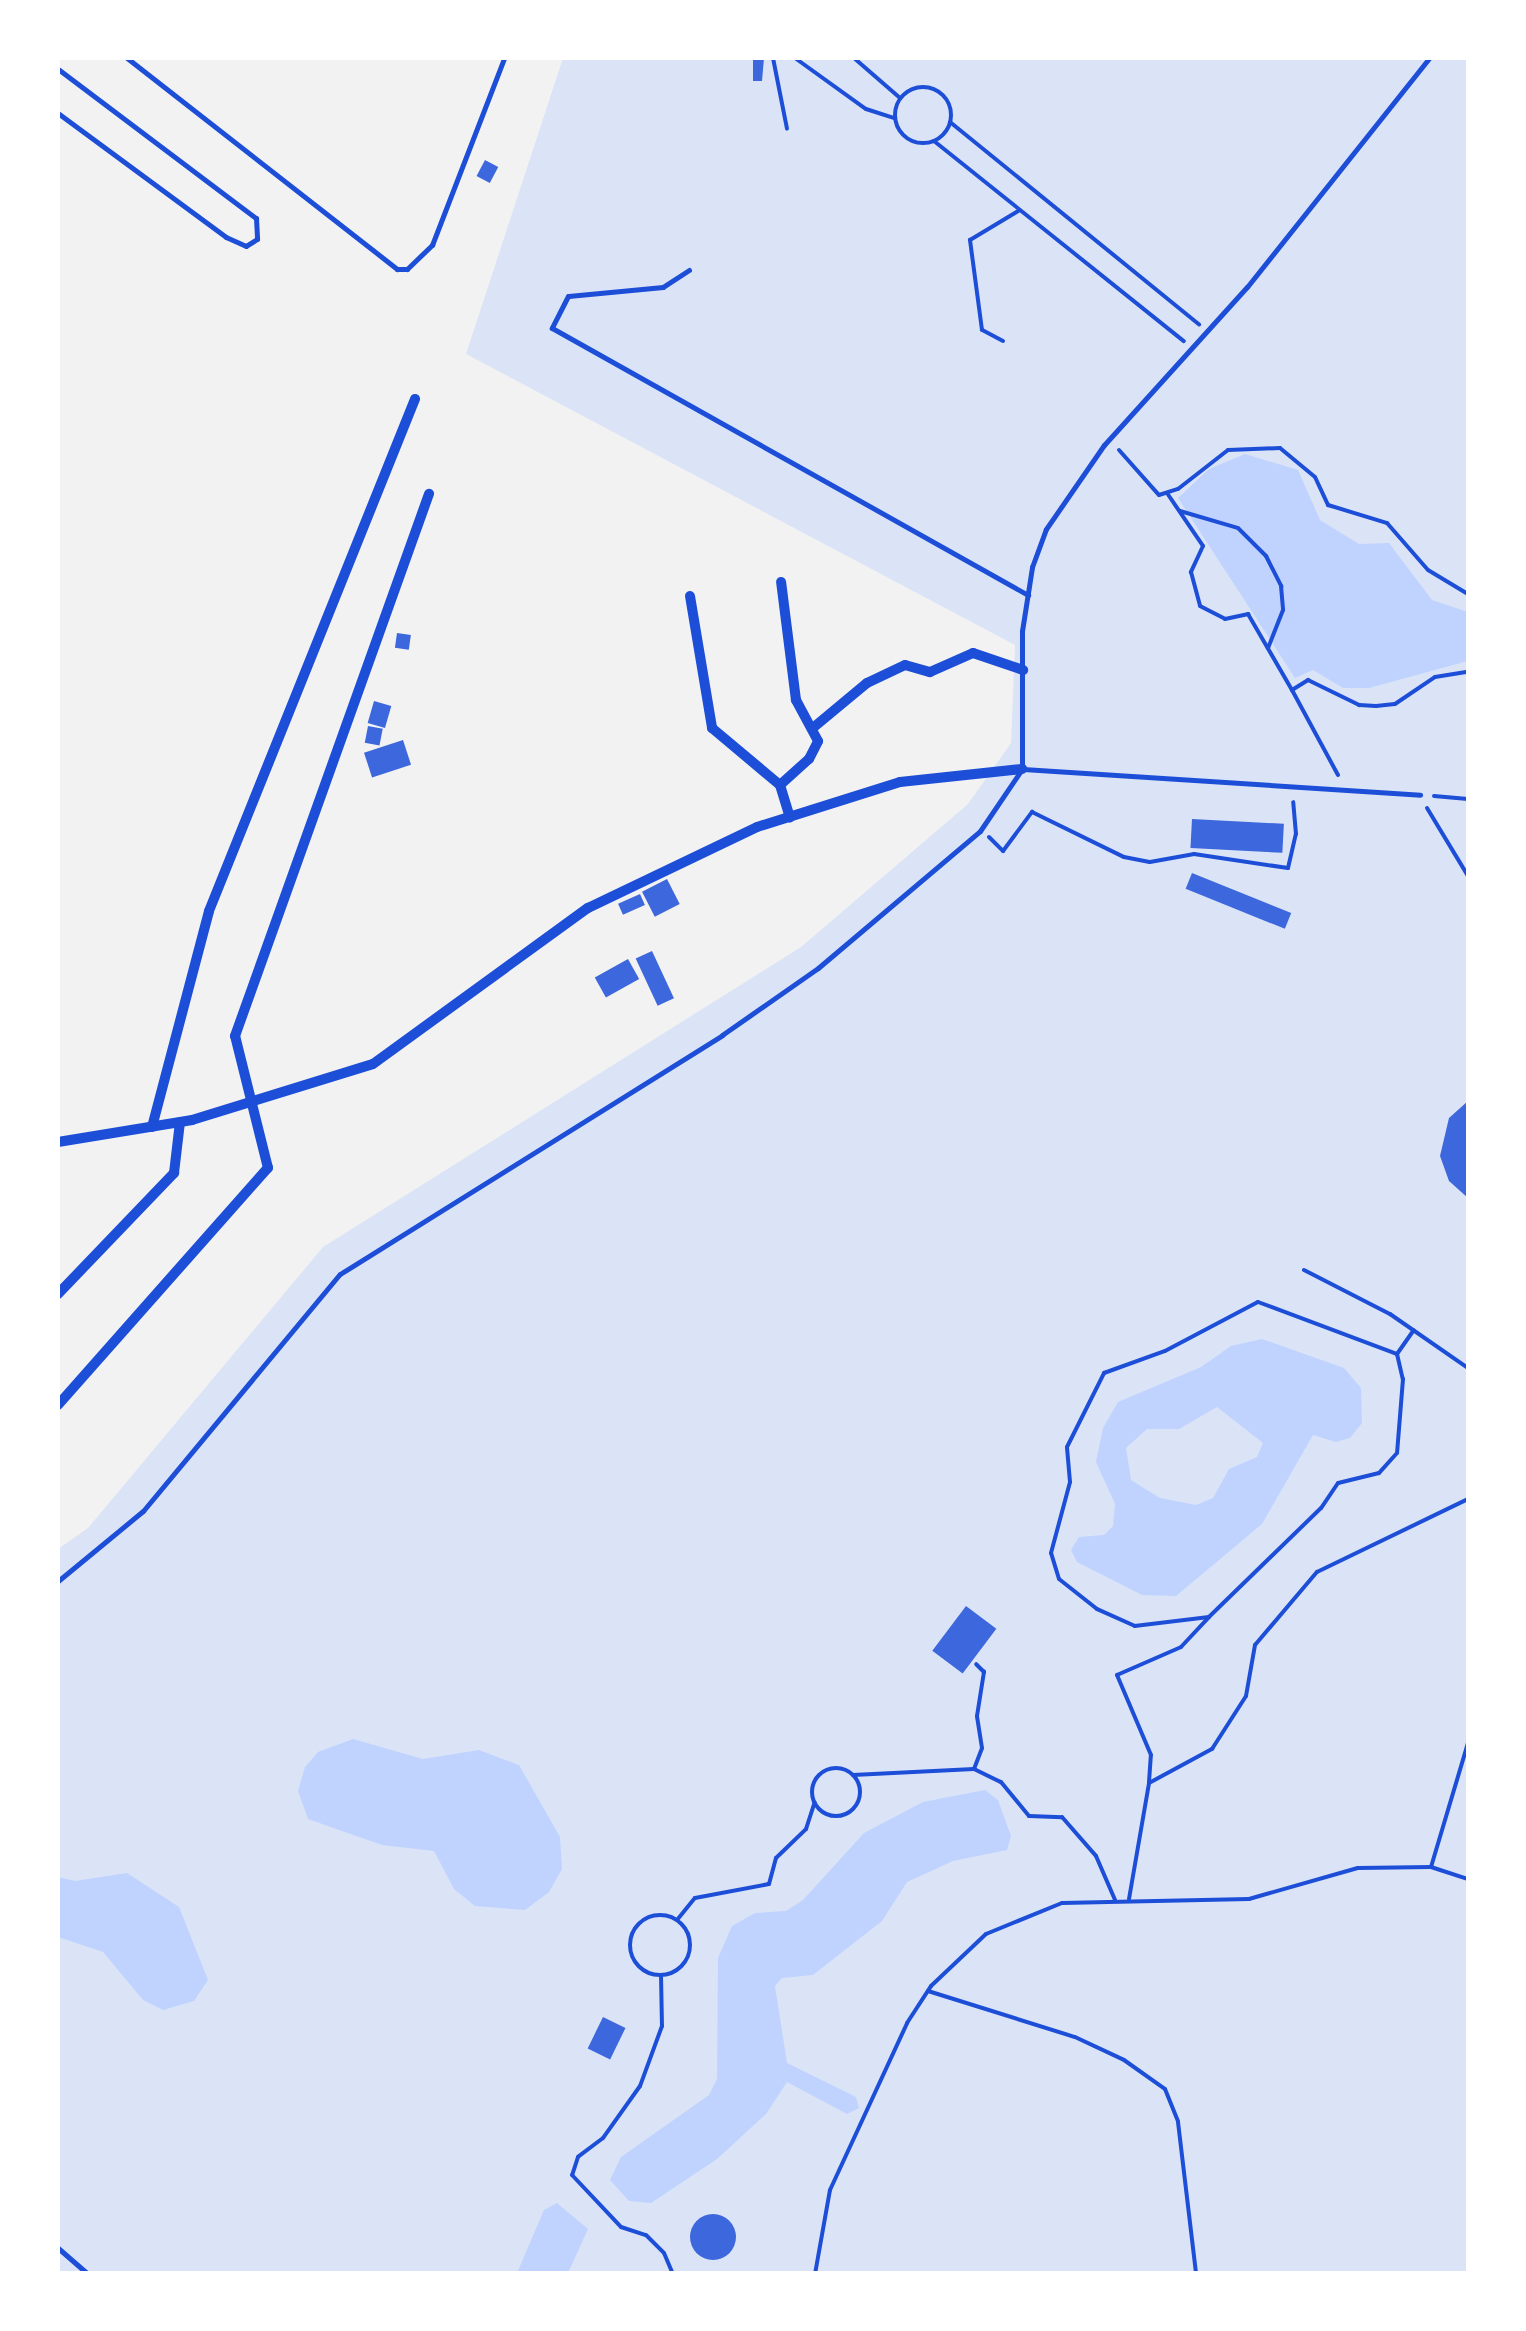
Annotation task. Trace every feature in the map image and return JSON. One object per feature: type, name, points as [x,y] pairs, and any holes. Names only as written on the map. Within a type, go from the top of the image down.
[{"type":"street","points":[[152,1126],[209,911],[415,398]]},
{"type":"street","points":[[58,1404],[268,1168],[235,1036],[430,494]]},
{"type":"street","points":[[780,785],[815,752],[814,727],[796,700],[781,582]]},
{"type":"street","points":[[690,596],[712,728],[780,785],[790,817]]},
{"type":"street","points":[[814,727],[867,683],[905,666],[930,672],[973,654],[1023,670]]},
{"type":"street","points":[[58,1142],[186,1121],[252,1104],[385,1058],[588,908],[790,817],[900,782],[1022,769]]},
{"type":"street","points":[[58,1294],[174,1173],[186,1121]]},
{"type":"lane","points":[[127,58],[398,269],[407,268],[432,245],[504,58]]},
{"type":"lane","points":[[58,1581],[143,1511],[340,1274],[738,1024],[818,968],[981,830],[1022,769],[1028,595],[1046,529],[1108,440],[1192,348],[1428,58]]},
{"type":"lane","points":[[58,69],[256,218],[257,239],[246,246],[226,237],[58,113]]},
{"type":"lane","points":[[689,270],[663,287],[568,296],[552,324],[554,332],[1028,595]]},
{"type":"lane","points":[[1022,769],[1420,795]]},
{"type":"lane","points":[[58,2248],[88,2274]]},
{"type":"path","points":[[773,58],[786,129]]},
{"type":"path","points":[[796,58],[866,109],[894,118],[913,142],[934,141],[1192,348]]},
{"type":"path","points":[[854,58],[900,98]]},
{"type":"path","points":[[894,118],[900,98],[917,86],[938,90],[950,106],[950,122],[934,141]]},
{"type":"path","points":[[950,122],[1207,330]]},
{"type":"path","points":[[1003,341],[982,330],[970,240],[1020,210]]},
{"type":"path","points":[[1108,440],[1159,495],[1168,494],[1228,450],[1280,448],[1316,477],[1328,505],[1387,523],[1428,570],[1468,594]]},
{"type":"path","points":[[1168,494],[1203,546],[1191,572],[1200,606],[1225,619],[1248,614],[1346,790]]},
{"type":"path","points":[[1180,511],[1238,528],[1266,556],[1281,586],[1283,610],[1268,648]]},
{"type":"path","points":[[1292,690],[1308,680],[1359,705],[1376,706],[1395,704],[1435,677],[1468,672]]},
{"type":"path","points":[[981,830],[1003,851],[1032,812],[1137,860],[1194,854],[1288,868],[1296,834],[1292,787]]},
{"type":"path","points":[[1420,795],[1468,799]]},
{"type":"path","points":[[1420,795],[1468,876]]},
{"type":"path","points":[[1304,1270],[1414,1330],[1468,1368]]},
{"type":"path","points":[[1208,1618],[1134,1626],[1096,1609],[1059,1579],[1051,1553],[1070,1482],[1067,1447],[1104,1373],[1258,1302],[1398,1354]]},
{"type":"path","points":[[1129,1900],[1150,1784],[1151,1755],[1117,1675],[1181,1648],[1321,1508],[1338,1482],[1379,1472],[1398,1453],[1403,1380],[1398,1354],[1414,1330]]},
{"type":"path","points":[[1150,1784],[1212,1749],[1246,1696],[1255,1644],[1318,1572],[1468,1499]]},
{"type":"path","points":[[974,1769],[982,1748],[978,1716],[984,1672],[976,1664]]},
{"type":"path","points":[[1431,1867],[1468,1742]]},
{"type":"path","points":[[677,1920],[695,1898],[769,1884],[776,1858],[806,1829],[814,1802],[813,1786],[822,1772],[838,1768],[853,1775],[974,1769],[1001,1782],[1029,1816],[1062,1817],[1096,1856],[1114,1900]]},
{"type":"path","points":[[814,1802],[834,1816],[850,1812],[860,1798],[853,1775]]},
{"type":"path","points":[[815,2274],[830,2190],[907,2023],[928,1990],[986,1934],[1062,1903],[1249,1899],[1358,1868],[1431,1867],[1468,1879]]},
{"type":"path","points":[[650,1917],[677,1920],[688,1935],[689,1954],[679,1969],[662,1976],[636,1964],[631,1936],[650,1917]]},
{"type":"path","points":[[662,1976],[662,2026],[640,2086],[603,2138],[578,2157],[572,2175],[621,2227],[646,2235],[664,2253],[673,2274]]},
{"type":"path","points":[[928,1990],[1075,2037],[1124,2060],[1165,2090],[1178,2122],[1196,2274]]},
{"type":"shaded area","points":[[563,58],[1468,58],[1468,2273],[58,2273],[58,1549],[88,1528],[323,1247],[801,947],[968,804],[1011,743],[1015,645],[466,354]]},
{"type":"water","points":[[1245,454],[1298,470],[1320,520],[1359,544],[1389,543],[1432,600],[1468,612],[1468,661],[1369,688],[1343,688],[1313,670],[1295,678],[1178,498],[1209,469]]},
{"type":"water","points":[[1262,1339],[1344,1368],[1361,1388],[1362,1423],[1350,1438],[1336,1442],[1313,1435],[1262,1524],[1176,1596],[1142,1595],[1077,1562],[1071,1550],[1079,1537],[1104,1535],[1113,1526],[1115,1504],[1096,1462],[1103,1428],[1118,1402],[1201,1367],[1231,1346]],"holes":[[[1217,1407],[1263,1443],[1257,1457],[1229,1469],[1213,1498],[1196,1505],[1160,1498],[1131,1480],[1126,1448],[1147,1429],[1179,1429]]]},
{"type":"water","points":[[353,1739],[423,1759],[479,1750],[519,1765],[560,1837],[562,1869],[549,1892],[525,1910],[475,1906],[454,1889],[434,1851],[382,1845],[308,1819],[298,1791],[305,1767],[318,1752]]},
{"type":"water","points":[[985,1790],[998,1800],[1011,1836],[1007,1850],[953,1861],[907,1882],[882,1921],[813,1975],[782,1978],[775,1986],[787,2063],[856,2097],[859,2108],[847,2114],[787,2082],[766,2114],[717,2159],[651,2203],[629,2201],[610,2180],[621,2157],[709,2095],[717,2079],[718,1958],[732,1926],[755,1913],[786,1911],[803,1900],[864,1833],[923,1802]]},
{"type":"water","points":[[127,1873],[179,1907],[208,1980],[194,2001],[163,2010],[143,2000],[103,1952],[58,1937],[58,1877],[75,1881]]},
{"type":"water","points":[[557,2203],[588,2229],[568,2273],[517,2273],[544,2210]]},
{"type":"building","points":[[753,58],[764,58],[762,81],[753,81]]},
{"type":"building","points":[[485,160],[498,167],[490,183],[477,176]]},
{"type":"building","points":[[397,633],[411,635],[409,650],[395,648]]},
{"type":"building","points":[[374,701],[391,706],[385,728],[368,723]]},
{"type":"building","points":[[368,726],[383,729],[379,746],[365,743]]},
{"type":"building","points":[[403,740],[411,765],[372,777],[364,753]]},
{"type":"building","points":[[1192,819],[1284,824],[1282,853],[1190,848]]},
{"type":"building","points":[[1192,873],[1291,913],[1285,929],[1186,889]]},
{"type":"building","points":[[667,879],[680,904],[655,917],[642,892]]},
{"type":"building","points":[[640,894],[645,905],[623,915],[618,904]]},
{"type":"building","points":[[652,951],[674,998],[658,1006],[636,959]]},
{"type":"building","points":[[628,959],[639,979],[606,998],[595,977]]},
{"type":"building","points":[[1468,1101],[1468,1198],[1449,1181],[1440,1156],[1449,1118]]},
{"type":"building","points":[[966,1606],[996,1629],[963,1674],[932,1651]]},
{"type":"building","points":[[603,2017],[625,2028],[610,2059],[588,2048]]},
{"type":"building","points":[[713,2214],[729,2221],[736,2237],[729,2253],[713,2260],[697,2253],[690,2237],[697,2221]]}]
